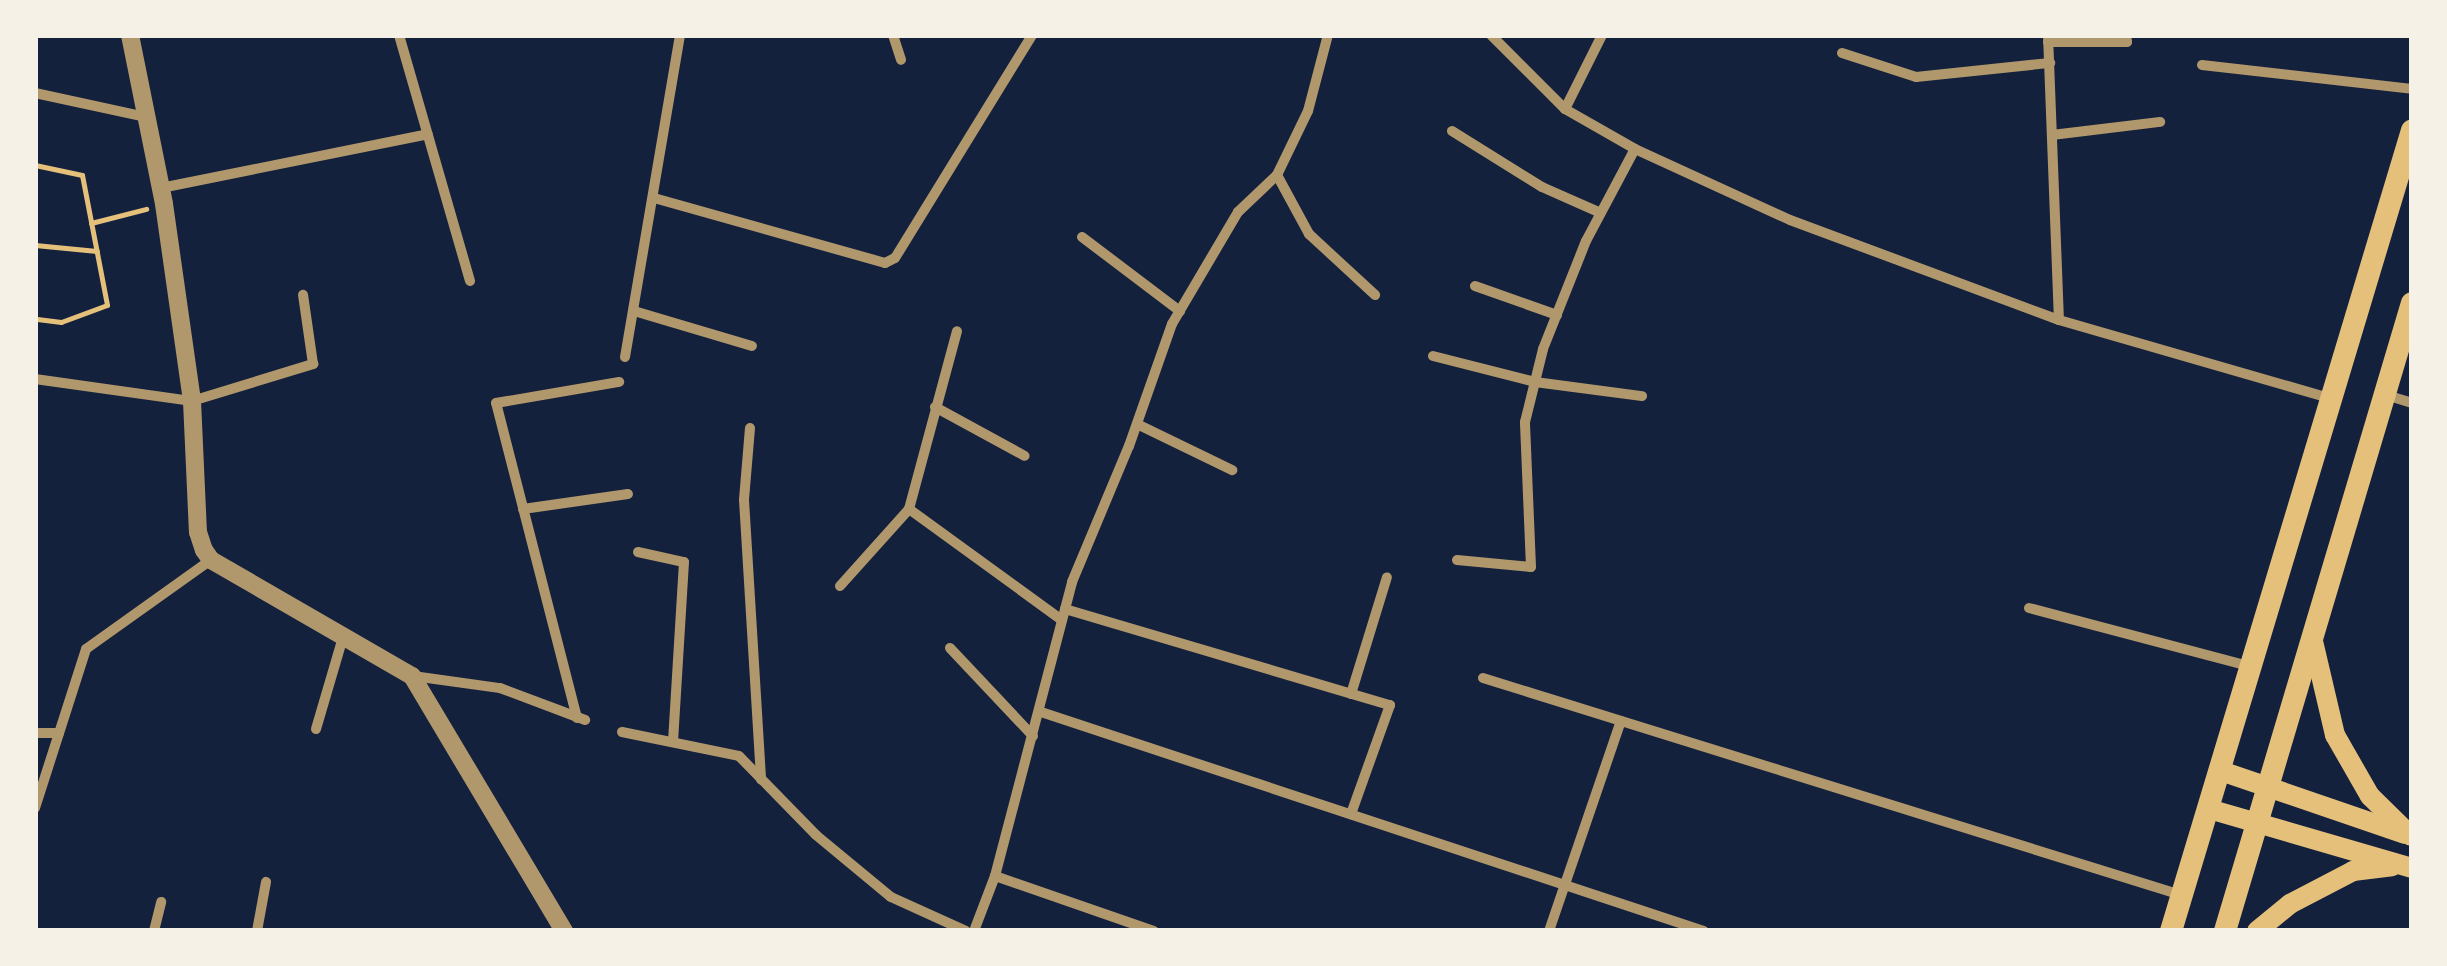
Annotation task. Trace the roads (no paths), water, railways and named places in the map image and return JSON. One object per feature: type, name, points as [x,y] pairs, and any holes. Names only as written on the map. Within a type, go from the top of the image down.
[{"type":"main road","points":[[2171,931],[2412,130]]},
{"type":"main road","points":[[2225,931],[2412,303]]},
{"type":"main road","points":[[2312,637],[2335,735],[2370,796],[2411,836]]},
{"type":"main road","points":[[2221,771],[2411,836]]},
{"type":"main road","points":[[2208,809],[2407,866]]},
{"type":"main road","points":[[2256,931],[2290,904],[2353,871],[2407,866]]},
{"type":"street","points":[[130,35],[162,196],[192,401],[198,532],[212,560],[344,633],[412,676],[500,688],[582,719],[496,403],[619,382]]},
{"type":"street","points":[[399,35],[470,280]]},
{"type":"street","points":[[625,357],[680,35]]},
{"type":"street","points":[[893,35],[901,60]]},
{"type":"street","points":[[654,198],[886,263],[895,258],[1032,35]]},
{"type":"street","points":[[974,931],[995,876],[1064,614],[1180,311],[1238,212],[1276,176],[1308,111],[1328,35]]},
{"type":"street","points":[[1491,35],[1564,110],[1635,149],[1790,220],[2059,320],[2331,399]]},
{"type":"street","points":[[1564,110],[1602,35]]},
{"type":"street","points":[[2059,320],[2048,38],[2127,42],[2126,35]]},
{"type":"street","points":[[1842,53],[1916,78],[2050,63]]},
{"type":"street","points":[[2202,65],[2412,89]]},
{"type":"street","points":[[35,93],[147,117]]},
{"type":"street","points":[[2052,135],[2160,122]]},
{"type":"street","points":[[1452,131],[1542,187],[1601,213]]},
{"type":"street","points":[[162,196],[428,134]]},
{"type":"street","points":[[1457,560],[1531,567],[1526,422],[1557,314],[1601,213],[1635,149]]},
{"type":"street","points":[[1276,176],[1309,234],[1375,295]]},
{"type":"street","points":[[1082,237],[1180,311]]},
{"type":"street","points":[[1474,286],[1557,314]]},
{"type":"street","points":[[35,379],[192,401],[313,364],[304,296]]},
{"type":"street","points":[[634,311],[752,346]]},
{"type":"street","points":[[840,586],[910,509],[958,332]]},
{"type":"street","points":[[1432,356],[1536,382],[1642,396]]},
{"type":"street","points":[[2385,394],[2412,403]]},
{"type":"street","points":[[935,406],[1025,456]]},
{"type":"street","points":[[1137,424],[1232,470]]},
{"type":"street","points":[[750,428],[744,500],[762,780]]},
{"type":"street","points":[[523,509],[628,494]]},
{"type":"street","points":[[910,509],[1064,614],[1390,705],[1350,814]]},
{"type":"street","points":[[638,552],[684,562],[673,742]]},
{"type":"street","points":[[35,808],[86,649],[212,560]]},
{"type":"street","points":[[1351,694],[1386,578]]},
{"type":"street","points":[[2029,608],[2252,667]]},
{"type":"street","points":[[316,729],[344,633]]},
{"type":"street","points":[[950,648],[1033,736]]},
{"type":"street","points":[[412,676],[564,931]]},
{"type":"street","points":[[1484,678],[2182,895]]},
{"type":"street","points":[[1041,712],[1704,931]]},
{"type":"street","points":[[1549,931],[1621,721]]},
{"type":"street","points":[[622,732],[738,756],[816,834],[891,897],[966,931]]},
{"type":"street","points":[[35,734],[59,734]]},
{"type":"street","points":[[995,876],[1154,931]]},
{"type":"street","points":[[257,931],[266,882]]},
{"type":"street","points":[[154,931],[161,902]]}]
